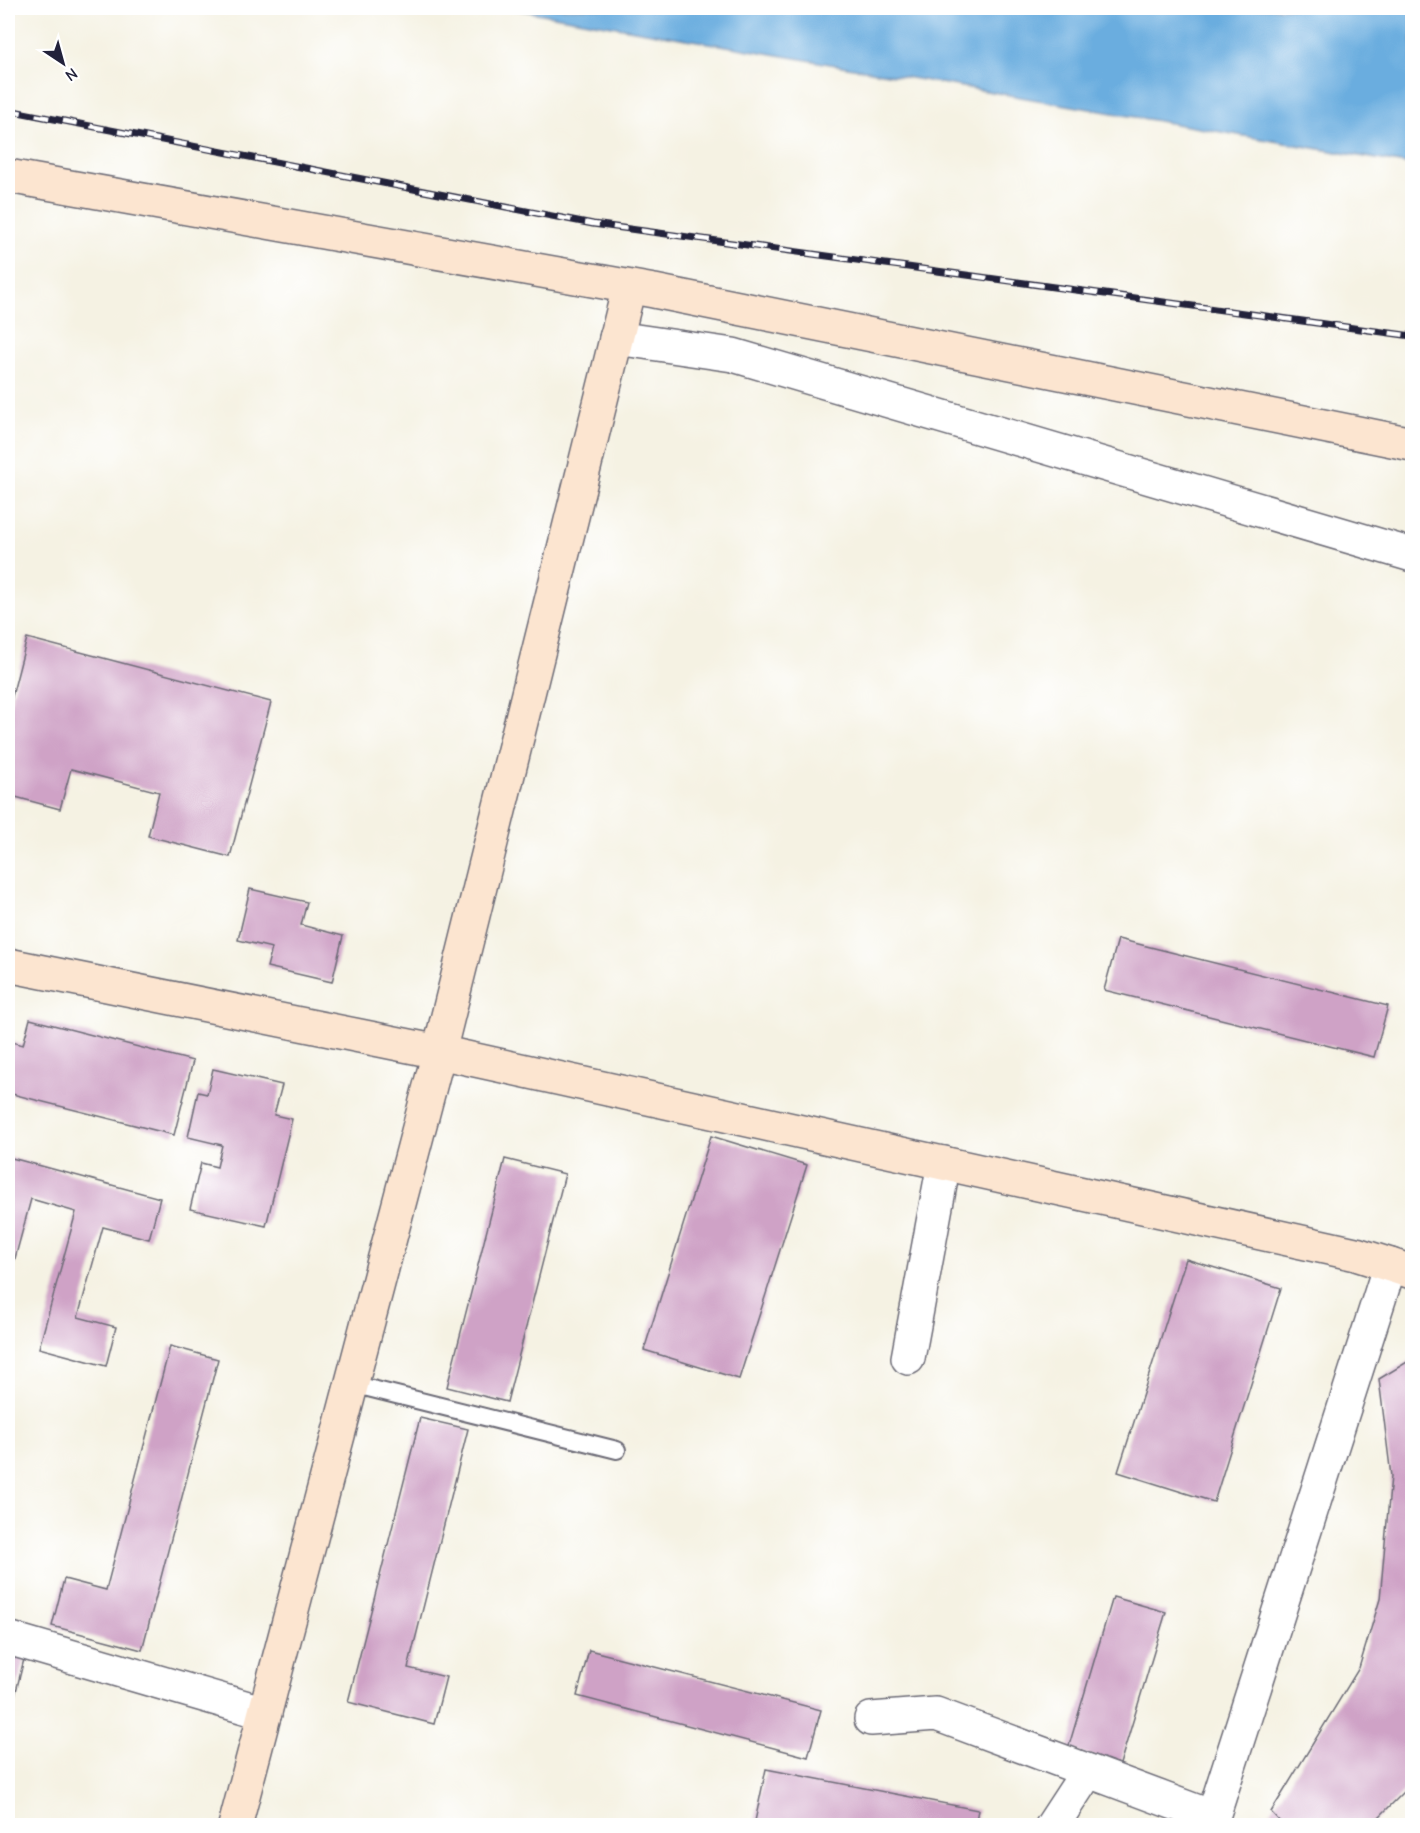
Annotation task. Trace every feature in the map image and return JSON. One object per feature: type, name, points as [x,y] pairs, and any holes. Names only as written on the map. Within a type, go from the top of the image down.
[{"type":"street","points":[[8,176],[629,286],[1413,444]]},
{"type":"street","points":[[235,1826],[439,1052],[629,286]]},
{"type":"street","points":[[616,338],[733,355],[1413,555]]},
{"type":"street","points":[[8,965],[439,1052],[1356,1254],[1401,1269],[1211,1821],[1088,1771],[936,1714],[871,1719]]},
{"type":"street","points":[[908,1358],[944,1163]]},
{"type":"street","points":[[8,1638],[265,1713]]},
{"type":"street","points":[[1052,1826],[1088,1771]]},
{"type":"lane","points":[[352,1384],[617,1450]]},
{"type":"water","points":[[508,8],[1412,8],[1412,165]]},
{"type":"building","points":[[27,638],[271,702],[230,857],[148,836],[159,792],[71,769],[60,809],[8,795],[8,712]]},
{"type":"building","points":[[250,889],[307,902],[301,925],[343,936],[332,982],[267,967],[272,948],[238,940]]},
{"type":"building","points":[[1118,939],[1388,1006],[1374,1057],[1104,990]]},
{"type":"building","points":[[30,1019],[193,1061],[174,1135],[8,1093],[8,1041],[23,1045]]},
{"type":"building","points":[[213,1069],[282,1085],[274,1115],[292,1119],[266,1226],[190,1209],[201,1163],[217,1167],[222,1145],[188,1137],[198,1092],[207,1094]]},
{"type":"building","points":[[711,1136],[807,1165],[739,1379],[644,1350]]},
{"type":"building","points":[[8,1157],[160,1198],[149,1239],[103,1227],[78,1317],[116,1327],[106,1366],[39,1348],[76,1212],[31,1199],[13,1266],[8,1265]]},
{"type":"building","points":[[505,1159],[565,1174],[507,1402],[447,1387]]},
{"type":"building","points":[[1186,1259],[1281,1288],[1214,1502],[1118,1472]]},
{"type":"building","points":[[170,1346],[218,1359],[142,1650],[52,1626],[64,1579],[106,1590]]},
{"type":"building","points":[[1412,1359],[1412,1784],[1370,1826],[1284,1826],[1271,1812],[1359,1668],[1380,1599],[1391,1476],[1379,1379]]},
{"type":"building","points":[[420,1418],[468,1429],[408,1668],[446,1677],[434,1724],[348,1702]]},
{"type":"building","points":[[1113,1597],[1166,1612],[1120,1764],[1068,1749]]},
{"type":"building","points":[[8,1646],[26,1651],[8,1724]]},
{"type":"building","points":[[589,1650],[821,1710],[808,1757],[577,1696]]},
{"type":"building","points":[[766,1769],[978,1810],[975,1826],[754,1826]]},
{"type":"railway","points":[[8,110],[593,224],[1412,336]]}]
